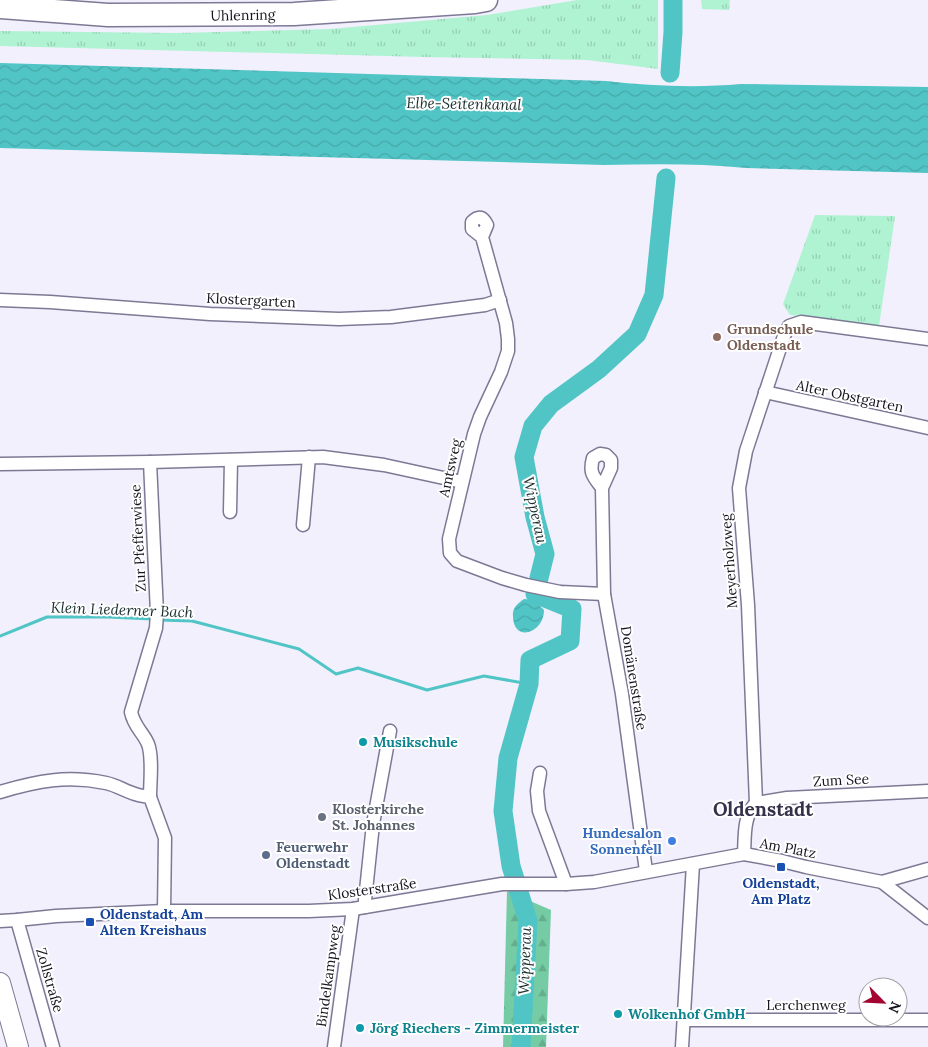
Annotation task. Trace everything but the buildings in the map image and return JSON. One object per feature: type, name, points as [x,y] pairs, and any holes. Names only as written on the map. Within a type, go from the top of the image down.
[{"type":"highway","name":"Uhlenring","points":[[0,7],[108,15],[294,14],[486,0]]},
{"type":"highway","points":[[0,20],[108,15]]},
{"type":"main road","points":[[0,983],[18,1047]]},
{"type":"street","name":"Amtsweg","points":[[482,237],[506,323],[508,351],[474,434],[449,539],[450,553],[457,561],[526,586],[560,592],[604,594]]},
{"type":"street","name":"Klostergarten","points":[[0,300],[210,314],[339,319],[391,317],[485,305],[500,300]]},
{"type":"street","name":"Meyerholzweg","points":[[756,803],[748,605],[739,488],[746,451],[784,336],[789,326],[801,322],[928,339]]},
{"type":"street","name":"Alter Obstgarten","points":[[765,392],[928,428]]},
{"type":"street","points":[[0,464],[309,457],[384,465],[462,482]]},
{"type":"street","points":[[303,525],[309,457]]},
{"type":"street","points":[[230,460],[230,512]]},
{"type":"street","name":"Zur Pfefferwiese","points":[[150,462],[157,613],[156,628],[131,712],[132,721],[148,744],[151,762],[150,797]]},
{"type":"street","name":"Domänenstraße","points":[[602,488],[604,594],[622,694],[646,872]]},
{"type":"street","name":"Bindelkampweg","points":[[334,1047],[359,908],[365,900],[372,824],[390,732]]},
{"type":"street","points":[[540,772],[537,791],[539,811],[566,884]]},
{"type":"street","points":[[0,792],[25,784],[54,779],[83,779],[109,784],[137,795],[150,797],[165,838],[164,911]]},
{"type":"street","name":"Zum See","points":[[756,803],[787,798],[928,791]]},
{"type":"street","name":"Am Platz","points":[[756,803],[750,810],[747,820],[744,854],[882,882]]},
{"type":"street","name":"Klosterstraße","points":[[0,921],[56,916],[164,911],[309,911],[359,908],[502,884],[594,882],[744,854]]},
{"type":"street","points":[[682,1047],[693,864]]},
{"type":"street","points":[[882,882],[928,869]]},
{"type":"street","points":[[882,882],[928,918]]},
{"type":"street","name":"Zollstraße","points":[[17,920],[53,1047]]},
{"type":"street","name":"Lerchenweg","points":[[684,1020],[928,1020]]},
{"type":"green space","points":[[577,0],[658,0],[658,69],[587,60],[0,46],[0,31],[177,33],[330,29],[487,15]]},
{"type":"green space","points":[[701,0],[730,0],[729,10],[702,9]]},
{"type":"green space","points":[[815,215],[895,216],[879,326],[790,315],[783,304]]},
{"type":"green space","points":[[507,891],[551,910],[546,1047],[503,1047]]},
{"type":"water","name":"Elbe-Seitenkanal","points":[[0,63],[606,81],[674,86],[741,84],[928,87],[928,173],[657,164],[604,165],[0,148]]},
{"type":"water","points":[[524,599],[533,601],[544,610],[543,618],[539,624],[529,632],[518,630],[513,617],[513,611],[516,606]]},
{"type":"waterway","name":"Wipperau","points":[[670,73],[673,0]]},
{"type":"waterway","name":"Wipperau","points":[[521,1047],[528,921],[511,866],[503,811],[508,758],[529,684],[530,660],[570,641],[572,609],[535,594],[545,554],[535,517],[524,457],[533,426],[551,404],[599,369],[637,334],[654,295],[666,178]]},
{"type":"waterway","name":"Klein Liederner Bach","points":[[0,636],[47,617],[153,619]]},
{"type":"waterway","name":"Klein Liederner Bach","points":[[160,620],[192,621],[299,649],[336,674],[358,668],[427,690],[484,676],[529,684]]},
{"type":"place","name":"Grundschule Oldenstadt","points":[[717,337]]},
{"type":"place","name":"Musikschule","points":[[363,742]]},
{"type":"place","name":"Klosterkirche St. Johannes","points":[[322,817]]},
{"type":"place","name":"Hundesalon Sonnenfell","points":[[672,841]]},
{"type":"place","name":"Feuerwehr Oldenstadt","points":[[266,855]]},
{"type":"place","name":"Oldenstadt, Am Platz","points":[[781,867]]},
{"type":"place","name":"Oldenstadt, Am Alten Kreishaus","points":[[90,922]]},
{"type":"place","name":"Wolkenhof GmbH","points":[[618,1014]]},
{"type":"place","name":"Jörg Riechers - Zimmermeister","points":[[360,1028]]},
{"type":"district","name":"Oldenstadt","points":[[763,809]]}]
